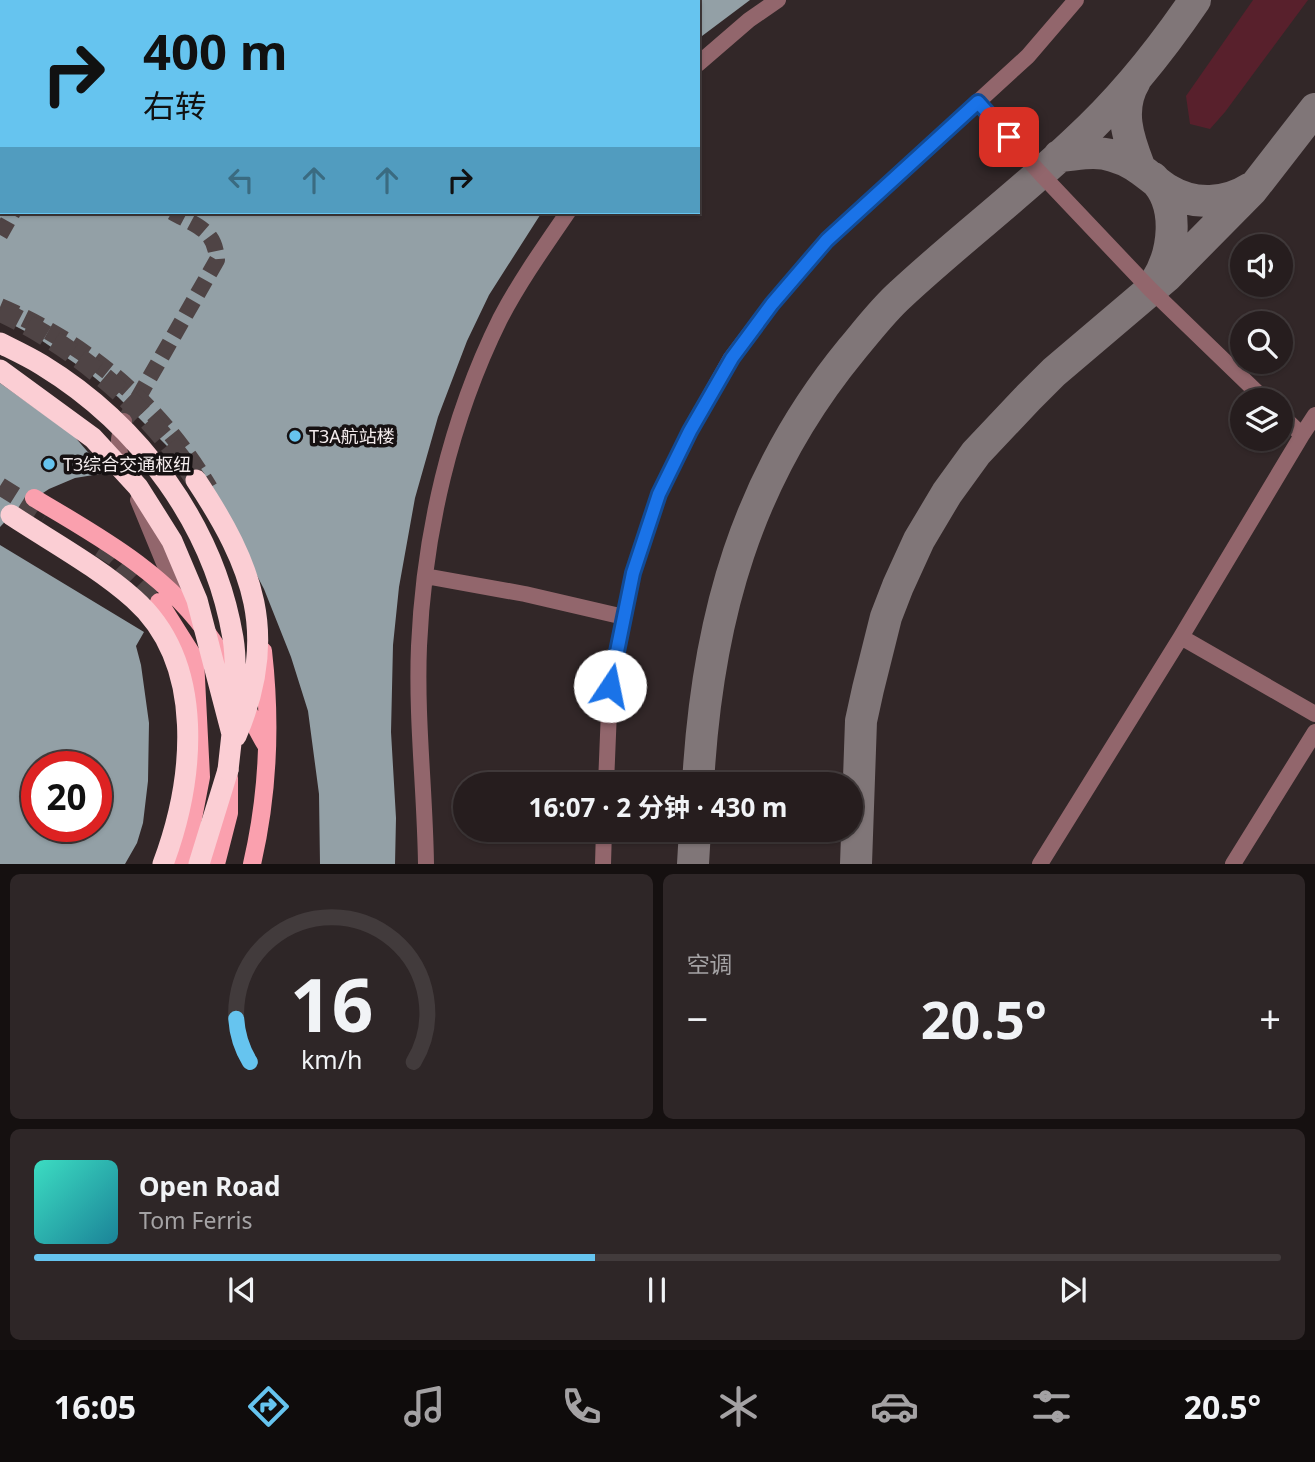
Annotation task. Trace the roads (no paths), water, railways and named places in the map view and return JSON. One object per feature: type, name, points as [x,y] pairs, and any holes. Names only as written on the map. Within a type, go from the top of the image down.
[{"type":"highway","points":[[0,343],[43,366],[85,396],[123,429],[154,464],[186,509],[209,555],[223,596],[233,640],[234,665],[228,770],[199,863]]},
{"type":"highway","points":[[0,370],[93,438],[138,487],[172,541],[198,600],[231,741]]},
{"type":"highway","points":[[196,480],[214,506],[246,570],[255,608],[258,648],[252,693],[231,741]]},
{"type":"highway","points":[[11,515],[119,587],[154,620],[168,643],[180,672],[187,732],[186,772],[163,863]]},
{"type":"main road","points":[[34,498],[102,538],[144,568],[189,608],[214,642],[242,696],[253,725],[266,745]]},
{"type":"main road","points":[[231,528],[258,602],[265,669],[266,745],[262,808],[252,863]]},
{"type":"main road","points":[[159,602],[195,659],[201,777],[190,834],[179,863]]},
{"type":"main road","points":[[216,863],[229,813],[228,770]]},
{"type":"lane","points":[[700,62],[749,20],[778,0]]},
{"type":"lane","points":[[606,772],[610,686],[633,573],[659,494],[690,431],[732,358],[772,304],[827,240],[1028,55],[1076,0]]},
{"type":"lane","points":[[978,102],[1040,173],[1150,289],[1253,388]]},
{"type":"lane","points":[[426,863],[419,647],[425,576],[437,500],[473,382],[500,319],[524,276],[567,214]]},
{"type":"lane","points":[[1040,863],[1315,415]]},
{"type":"lane","points":[[125,419],[118,435],[118,451],[166,568],[189,608]]},
{"type":"lane","points":[[1293,426],[1302,435]]},
{"type":"lane","points":[[425,576],[525,594],[624,617]]},
{"type":"lane","points":[[1181,636],[1315,715]]},
{"type":"lane","points":[[1233,863],[1315,732]]},
{"type":"lane","points":[[603,863],[604,842]]},
{"type":"tunnel","points":[[0,235],[12,214]]},
{"type":"tunnel","points":[[126,419],[217,260],[208,235],[176,214]]},
{"type":"tunnel","points":[[0,307],[63,339],[119,381],[145,404],[168,430],[209,488]]},
{"type":"tunnel","points":[[0,311],[57,343],[109,382],[156,428],[196,480]]},
{"type":"tunnel","points":[[0,486],[46,515]]},
{"type":"tunnel","points":[[100,548],[114,557],[159,602]]},
{"type":"place","name":"T3A航站楼","points":[[295,436]]},
{"type":"place","name":"T3综合交通枢纽","points":[[49,464]]}]
